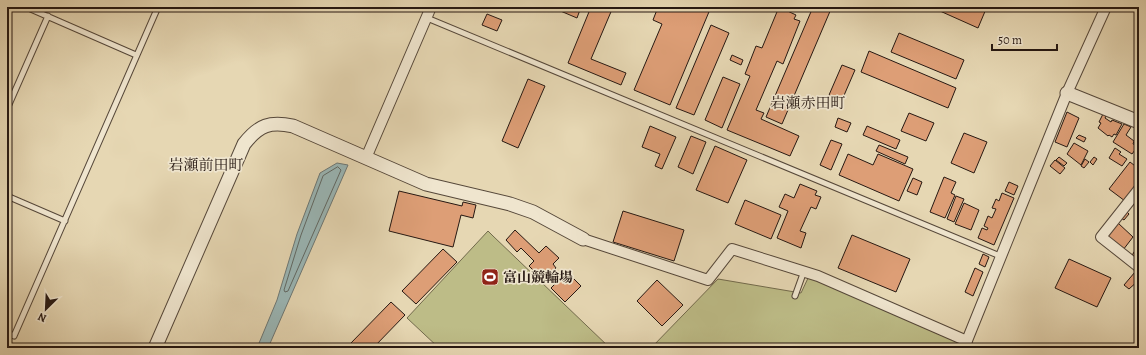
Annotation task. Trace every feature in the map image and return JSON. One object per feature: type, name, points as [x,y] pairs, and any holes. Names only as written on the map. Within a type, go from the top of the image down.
[{"type":"street","points":[[366,158],[431,7]]},
{"type":"street","points":[[155,348],[244,144],[253,132],[266,125],[280,123],[293,126],[426,184],[510,204],[533,212],[583,239],[708,280],[732,249],[804,271],[966,345],[1000,256],[1068,93],[1106,7]]},
{"type":"street","points":[[1068,93],[1139,122]]},
{"type":"street","points":[[1139,189],[1101,237],[1139,267]]},
{"type":"lane","points":[[26,7],[136,55]]},
{"type":"lane","points":[[7,333],[14,336],[158,7]]},
{"type":"lane","points":[[7,109],[48,16]]},
{"type":"lane","points":[[427,18],[1000,256]]},
{"type":"lane","points":[[7,196],[65,221]]},
{"type":"lane","points":[[795,296],[804,271]]},
{"type":"shaded area","name":"富山競輪場","points":[[488,231],[610,348],[439,348],[407,318]]},
{"type":"shaded area","points":[[809,276],[960,343],[958,348],[651,348],[718,279],[801,293]]},
{"type":"water","points":[[337,163],[348,165],[268,348],[257,348],[277,300],[297,234],[320,173]]},
{"type":"building","points":[[551,7],[581,7],[577,18]]},
{"type":"building","points":[[591,7],[613,7],[591,59],[626,73],[621,85],[568,63]]},
{"type":"building","points":[[658,7],[711,7],[670,105],[634,90],[662,24],[653,20]]},
{"type":"building","points":[[779,7],[796,15],[794,19],[800,21],[783,64],[777,61],[756,110],[764,113],[761,119],[799,136],[790,156],[727,130],[750,76],[745,74],[756,46],[762,48]]},
{"type":"building","points":[[813,7],[831,9],[782,124],[766,117]]},
{"type":"building","points":[[931,7],[981,7],[986,9],[978,28]]},
{"type":"building","points":[[487,14],[502,20],[497,31],[482,25]]},
{"type":"building","points":[[711,25],[729,33],[694,115],[676,108]]},
{"type":"building","points":[[899,33],[964,60],[956,79],[891,52]]},
{"type":"building","points":[[869,51],[956,88],[948,108],[861,72]]},
{"type":"building","points":[[732,55],[743,60],[741,65],[730,60]]},
{"type":"building","points":[[842,65],[855,70],[842,100],[829,95]]},
{"type":"building","points":[[723,77],[740,84],[722,128],[705,120]]},
{"type":"building","points":[[528,79],[545,86],[518,148],[502,141]]},
{"type":"building","points":[[1067,112],[1079,118],[1067,147],[1055,142]]},
{"type":"building","points":[[909,113],[934,123],[926,141],[901,131]]},
{"type":"building","points":[[1103,114],[1106,116],[1105,118],[1111,122],[1112,120],[1122,124],[1116,135],[1114,134],[1112,137],[1109,135],[1108,136],[1098,128]]},
{"type":"building","points":[[838,118],[851,123],[847,132],[835,127]]},
{"type":"building","points":[[1124,124],[1131,127],[1126,135],[1134,141],[1133,144],[1138,146],[1132,154],[1113,142]]},
{"type":"building","points":[[650,126],[676,137],[662,169],[655,166],[660,154],[642,147]]},
{"type":"building","points":[[867,126],[900,140],[896,149],[863,135]]},
{"type":"building","points":[[964,133],[987,142],[974,173],[951,163]]},
{"type":"building","points":[[1079,135],[1086,138],[1084,142],[1076,138]]},
{"type":"building","points":[[691,136],[706,142],[693,174],[678,167]]},
{"type":"building","points":[[831,140],[842,144],[831,170],[820,165]]},
{"type":"building","points":[[1074,143],[1088,151],[1081,165],[1067,154]]},
{"type":"building","points":[[879,145],[908,157],[905,164],[876,151]]},
{"type":"building","points":[[715,146],[747,160],[728,203],[696,190]]},
{"type":"building","points":[[1115,148],[1121,152],[1119,154],[1127,159],[1122,166],[1109,158]]},
{"type":"building","points":[[848,154],[873,165],[878,154],[913,169],[899,201],[839,175]]},
{"type":"building","points":[[1059,157],[1067,163],[1064,166],[1056,160]]},
{"type":"building","points":[[1094,157],[1097,159],[1093,165],[1090,162]]},
{"type":"building","points":[[1085,159],[1089,162],[1084,168],[1081,166]]},
{"type":"building","points":[[1055,160],[1065,168],[1060,174],[1050,166]]},
{"type":"building","points":[[1130,162],[1139,169],[1139,183],[1125,201],[1109,189]]},
{"type":"building","points":[[944,177],[956,182],[951,193],[955,195],[945,218],[930,212]]},
{"type":"building","points":[[913,178],[922,182],[917,195],[907,191]]},
{"type":"building","points":[[1009,182],[1018,186],[1014,195],[1005,191]]},
{"type":"building","points":[[800,184],[817,191],[815,195],[821,197],[816,209],[811,207],[800,231],[806,233],[801,248],[777,238],[788,211],[779,207],[785,194],[794,198]]},
{"type":"building","points":[[399,191],[462,206],[463,202],[476,205],[473,218],[461,215],[453,247],[389,231]]},
{"type":"building","points":[[1002,193],[1014,198],[994,245],[978,238],[982,228],[987,230],[988,228],[984,226],[988,216],[992,218],[996,209],[992,208],[996,199],[999,201]]},
{"type":"building","points":[[956,196],[964,199],[954,222],[947,219]]},
{"type":"building","points":[[745,200],[781,215],[771,239],[735,224]]},
{"type":"building","points":[[964,203],[979,210],[971,230],[955,224]]},
{"type":"building","points":[[623,211],[684,230],[674,261],[613,242]]},
{"type":"building","points":[[1126,211],[1129,214],[1124,220],[1121,218]]},
{"type":"building","points":[[1118,223],[1133,237],[1123,250],[1107,237]]},
{"type":"building","points":[[515,230],[539,253],[546,246],[559,258],[553,264],[556,268],[548,276],[545,273],[541,278],[529,266],[534,261],[521,248],[517,252],[506,240]]},
{"type":"building","points":[[852,235],[910,259],[896,292],[838,268]]},
{"type":"building","points":[[1139,244],[1139,263],[1131,257]]},
{"type":"building","points":[[443,249],[457,262],[416,304],[402,291]]},
{"type":"building","points":[[983,254],[989,257],[985,267],[979,264]]},
{"type":"building","points":[[1069,259],[1111,278],[1097,307],[1055,288]]},
{"type":"building","points":[[975,268],[983,272],[973,296],[965,292]]},
{"type":"building","points":[[567,272],[581,286],[565,302],[551,288]]},
{"type":"building","points":[[1135,272],[1139,275],[1139,280],[1129,289],[1124,285]]},
{"type":"building","points":[[657,280],[683,305],[662,326],[637,301]]},
{"type":"building","points":[[1139,287],[1139,297],[1135,289]]},
{"type":"building","points":[[391,302],[405,315],[373,348],[355,348],[350,344]]},
{"type":"building","points":[[318,343],[324,348],[313,348]]},
{"type":"tram line","points":[[1136,348],[1139,345]]},
{"type":"place","name":"富山競輪場","points":[[490,277]]},
{"type":"district","name":"岩瀬赤田町","points":[[808,103]]},
{"type":"district","name":"岩瀬前田町","points":[[206,165]]}]
